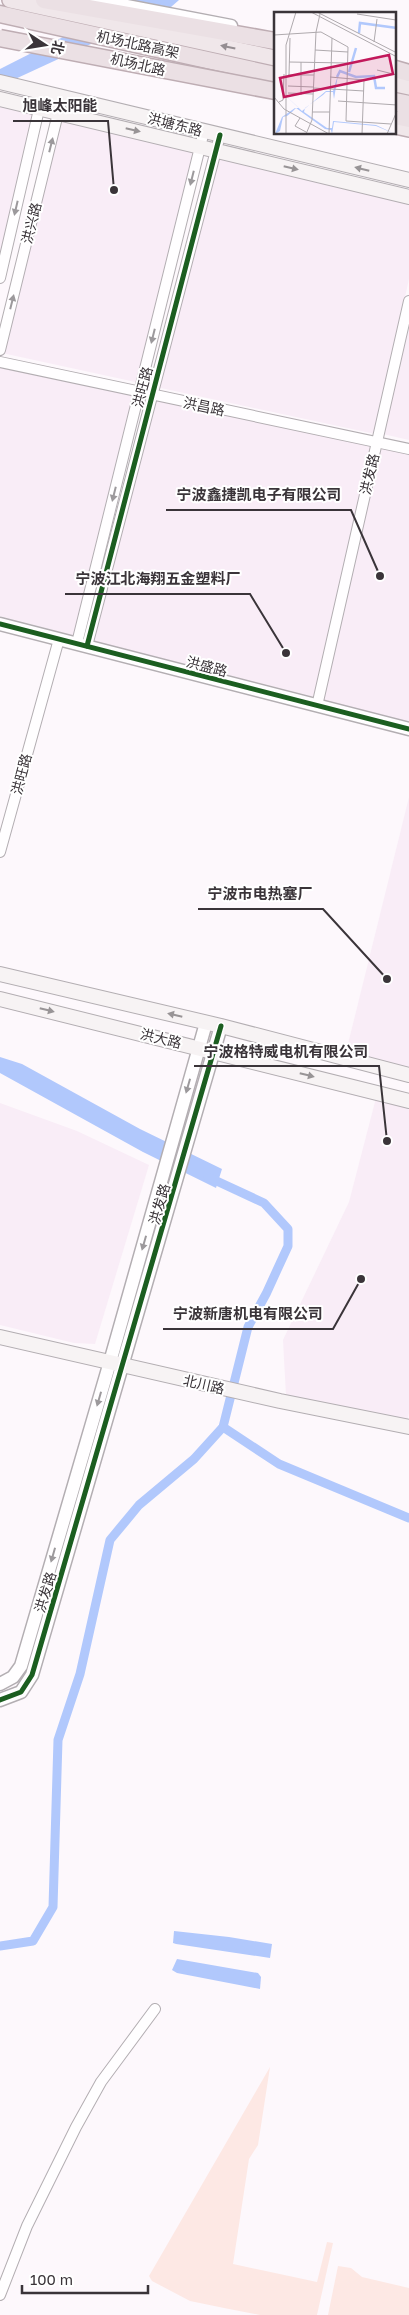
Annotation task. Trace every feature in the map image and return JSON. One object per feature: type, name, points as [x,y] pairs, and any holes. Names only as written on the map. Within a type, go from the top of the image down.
[{"type":"highway","points":[[44,0],[274,41]]},
{"type":"highway","name":"机场北路高架","points":[[0,14],[274,75]]},
{"type":"highway","name":"机场北路高架","points":[[0,24],[274,81]]},
{"type":"highway","points":[[8,38],[274,91]]},
{"type":"highway","points":[[396,69],[409,73]]},
{"type":"highway","points":[[396,101],[409,104]]},
{"type":"highway","points":[[396,106],[409,109]]},
{"type":"highway","points":[[396,116],[409,120]]},
{"type":"main road","points":[[10,0],[274,58]]},
{"type":"main road","name":"机场北路","points":[[0,34],[8,38],[77,50],[274,97]]},
{"type":"main road","name":"洪塘东路","points":[[0,82],[409,180]]},
{"type":"main road","points":[[396,84],[409,87]]},
{"type":"main road","name":"洪塘东路","points":[[0,99],[409,197]]},
{"type":"main road","points":[[396,126],[409,129]]},
{"type":"main road","name":"洪大路","points":[[0,974],[221,1026],[409,1075]]},
{"type":"main road","name":"洪大路","points":[[0,999],[199,1047],[409,1101]]},
{"type":"main road","name":"北川路","points":[[0,1337],[280,1401],[409,1428]]},
{"type":"street","points":[[96,0],[274,35]]},
{"type":"street","points":[[396,62],[409,65]]},
{"type":"street","name":"洪兴路","points":[[0,278],[43,92]]},
{"type":"street","name":"洪兴路","points":[[0,350],[62,97]]},
{"type":"street","name":"洪旺路","points":[[82,645],[140,392],[204,131]]},
{"type":"street","name":"洪旺路","points":[[82,645],[152,394],[220,135]]},
{"type":"street","name":"洪发路","points":[[317,706],[409,301]]},
{"type":"street","name":"洪昌路","points":[[0,362],[409,449]]},
{"type":"street","name":"洪盛路","points":[[0,624],[409,729]]},
{"type":"street","name":"洪旺路","points":[[0,852],[59,639]]},
{"type":"street","name":"洪发路","points":[[0,1684],[12,1677],[21,1666],[206,1023]]},
{"type":"street","name":"洪发路","points":[[0,1700],[21,1692],[32,1675],[124,1366],[221,1026]]},
{"type":"street","points":[[0,2295],[27,2226],[76,2127],[101,2082],[155,2009]]},
{"type":"shaded area","points":[[0,102],[36,110],[0,265]]},
{"type":"shaded area","points":[[60,116],[197,148],[140,383],[2,353]]},
{"type":"shaded area","points":[[217,152],[409,200],[409,279],[375,434],[156,387]]},
{"type":"shaded area","points":[[409,327],[409,440],[383,434]]},
{"type":"shaded area","points":[[0,365],[136,394],[76,636],[0,616]]},
{"type":"shaded area","points":[[155,398],[373,444],[315,697],[90,640]]},
{"type":"shaded area","points":[[381,446],[409,452],[409,723],[323,700]]},
{"type":"shaded area","points":[[409,797],[409,1068],[346,1052]]},
{"type":"shaded area","points":[[376,1098],[409,1106],[409,1413],[407,1422],[286,1396],[283,1340],[349,1202]]},
{"type":"shaded area","points":[[0,1103],[77,1131],[149,1165],[95,1344],[74,1343],[0,1325]]},
{"type":"shaded area","points":[[270,2067],[258,2145],[249,2159],[233,2264],[317,2282],[327,2242],[333,2243],[317,2315],[260,2315],[190,2301],[152,2281],[149,2276]]},
{"type":"shaded area","points":[[338,2266],[351,2268],[362,2277],[409,2288],[409,2315],[328,2315]]},
{"type":"water","points":[[136,0],[179,0],[171,7],[0,86],[0,69]]},
{"type":"water","points":[[0,1057],[22,1064],[140,1129],[222,1169],[216,1188],[143,1152],[0,1073]]},
{"type":"water","points":[[174,1931],[272,1944],[270,1958],[176,1944],[173,1943]]},
{"type":"water","points":[[177,1959],[258,1973],[261,1977],[260,1989],[177,1973],[172,1970]]},
{"type":"waterway","points":[[0,1946],[33,1941],[53,1907],[58,1740],[80,1674],[110,1540],[139,1505],[194,1459],[223,1427],[248,1327],[266,1294],[288,1246],[288,1229],[264,1203],[208,1177]]},
{"type":"waterway","points":[[223,1427],[279,1464],[409,1518]]},
{"type":"cycle path","points":[[87,646],[220,135]]},
{"type":"cycle path","points":[[0,624],[409,729]]},
{"type":"cycle path","points":[[0,1700],[21,1692],[32,1675],[221,1026]]},
{"type":"place","name":"旭峰太阳能","points":[[114,190]]},
{"type":"place","name":"宁波鑫捷凯电子有限公司","points":[[380,576]]},
{"type":"place","name":"宁波江北海翔五金塑料厂","points":[[286,653]]},
{"type":"place","name":"宁波市电热塞厂","points":[[387,979]]},
{"type":"place","name":"宁波格特威电机有限公司","points":[[387,1141]]},
{"type":"place","name":"宁波新唐机电有限公司","points":[[361,1279]]}]
